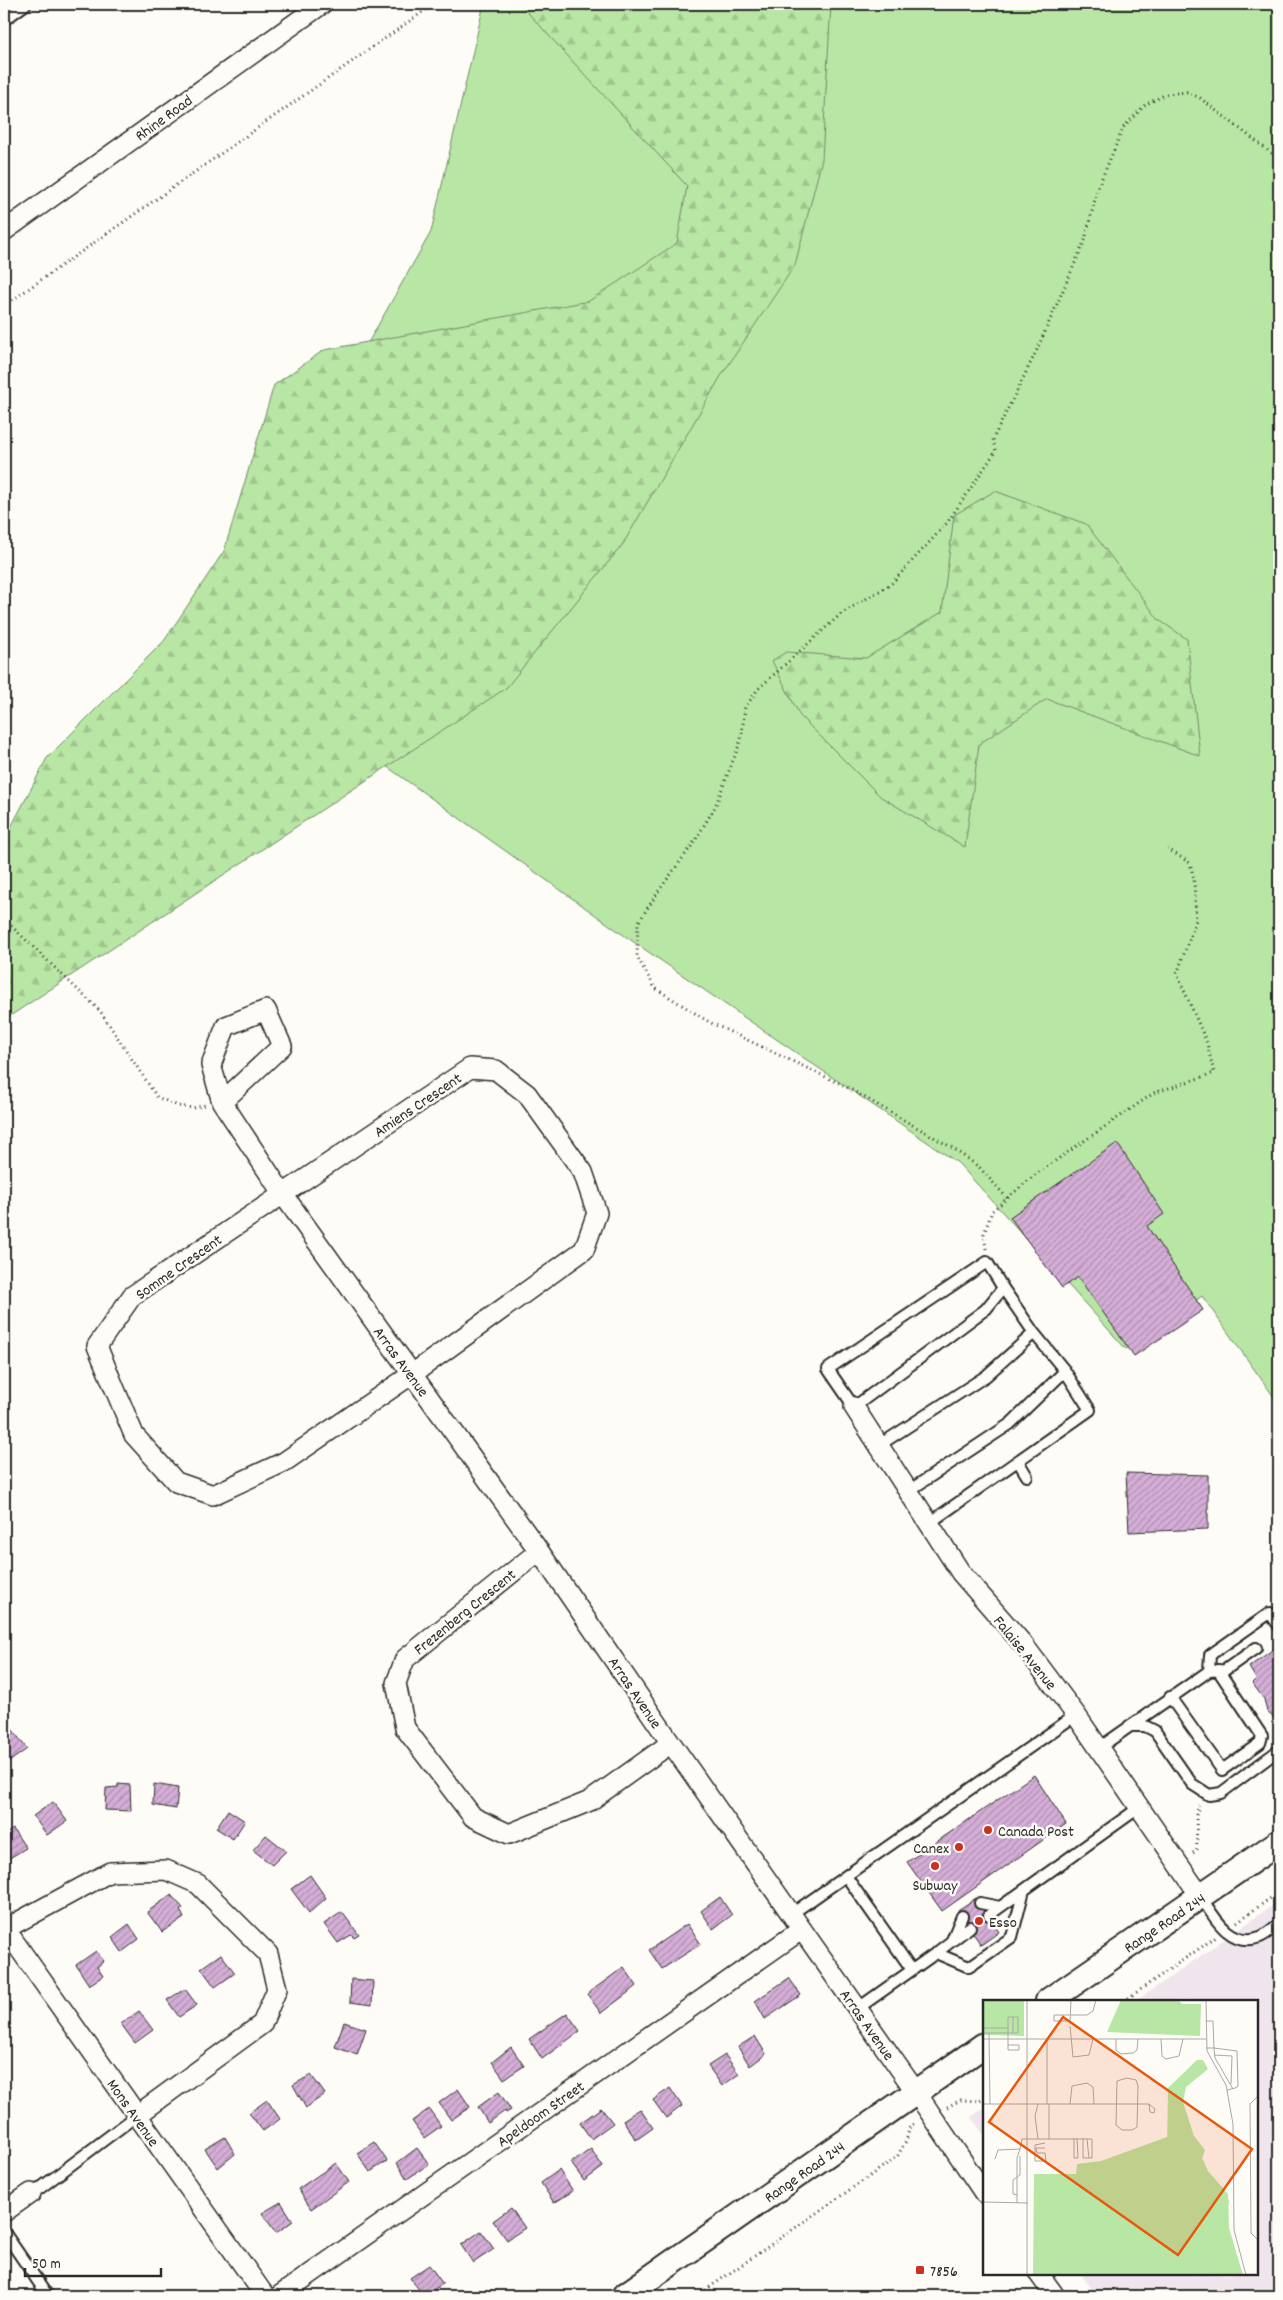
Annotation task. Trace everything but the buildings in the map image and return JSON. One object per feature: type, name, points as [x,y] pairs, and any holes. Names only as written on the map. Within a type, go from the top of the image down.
[{"type":"street","name":"Rhine Road","points":[[4,231],[322,4]]},
{"type":"street","name":"Arras Avenue","points":[[222,1102],[282,1046],[266,1010],[226,1026],[211,1065],[222,1102],[282,1193],[539,1551],[916,2092],[983,2192]]},
{"type":"street","name":"Amiens Crescent","points":[[282,1193],[470,1068],[496,1070],[527,1094],[583,1172],[597,1213],[584,1250],[411,1375]]},
{"type":"street","name":"Somme Crescent","points":[[282,1193],[132,1296],[97,1346],[134,1435],[176,1482],[213,1495],[284,1462],[411,1375]]},
{"type":"street","name":"Falaise Avenue","points":[[854,1407],[907,1492],[961,1573],[1023,1644],[1076,1715],[1201,1897]]},
{"type":"street","name":"Frezenberg Crescent","points":[[539,1551],[405,1659],[396,1683],[405,1728],[473,1817],[509,1834],[590,1800],[671,1743]]},
{"type":"street","name":"Range Road 244","points":[[1049,2000],[1279,1842]]},
{"type":"street","points":[[5,1928],[110,1872],[166,1870],[198,1884],[268,1954],[277,1989],[262,2024],[136,2116]]},
{"type":"street","name":"Apeldoom Street","points":[[279,2296],[796,1922]]},
{"type":"street","name":"Mons Avenue","points":[[5,1928],[265,2296]]},
{"type":"street","name":"Range Road 244","points":[[624,2296],[983,2046]]},
{"type":"street","points":[[4,2212],[35,2191]]},
{"type":"street","points":[[1040,2275],[1054,2296]]},
{"type":"lane","points":[[4,20],[26,4]]},
{"type":"lane","points":[[928,1524],[1090,1410],[1065,1371],[1034,1333],[987,1262],[828,1369],[854,1407],[986,1309],[1003,1288]]},
{"type":"lane","points":[[878,1446],[986,1376],[1034,1333]]},
{"type":"lane","points":[[907,1492],[1010,1424],[1065,1371]]},
{"type":"lane","points":[[1018,1460],[1027,1476]]},
{"type":"lane","points":[[1170,1697],[1222,1770],[1260,1743],[1262,1736],[1214,1670],[1210,1655],[1270,1614],[1279,1626]]},
{"type":"lane","points":[[1099,1748],[1170,1697],[1214,1670],[1225,1670],[1256,1648]]},
{"type":"lane","points":[[796,1922],[846,1876],[1076,1715]]},
{"type":"lane","points":[[1129,1726],[1145,1726],[1155,1731],[1192,1784],[1209,1795],[1222,1793],[1279,1750]]},
{"type":"lane","points":[[988,1915],[1140,1807]]},
{"type":"lane","points":[[846,1876],[912,1970]]},
{"type":"lane","points":[[936,1953],[968,1967],[1012,1936],[1024,1890]]},
{"type":"lane","points":[[1201,1897],[1230,1935],[1248,1938],[1259,1937],[1279,1924]]},
{"type":"lane","points":[[980,1903],[1000,1906]]},
{"type":"lane","points":[[951,1941],[962,1916]]},
{"type":"lane","points":[[857,2008],[970,1927]]},
{"type":"lane","points":[[35,2191],[136,2116]]},
{"type":"lane","points":[[4,2232],[48,2296]]},
{"type":"path","points":[[4,306],[434,4]]},
{"type":"path","points":[[1007,1198],[979,1167],[951,1147],[843,1085],[709,1022],[655,988],[637,956],[638,923],[692,844],[715,806],[741,740],[745,708],[758,689],[842,612],[891,584],[947,523],[996,451],[992,439],[1036,352],[1085,240],[1098,187],[1124,128],[1145,105],[1166,94],[1188,92],[1200,98],[1279,160]]},
{"type":"path","points":[[987,1262],[984,1234],[992,1211],[1007,1198],[1036,1174],[1154,1093],[1214,1073],[1206,1043],[1177,974],[1196,920],[1194,879],[1190,863],[1168,849]]},
{"type":"path","points":[[4,919],[100,1011],[158,1097],[178,1106],[193,1108],[222,1102]]},
{"type":"path","points":[[1178,1863],[1197,1850],[1196,1815],[1204,1793]]},
{"type":"path","points":[[1125,2000],[1279,1892]]},
{"type":"path","points":[[696,2296],[896,2157],[906,2141],[910,2126],[961,2100],[980,2101],[983,2099]]},
{"type":"shaded area","points":[[1279,1901],[1279,2296],[1097,2296],[1082,2275],[1258,2275],[1258,2000],[1137,2000]]},
{"type":"shaded area","points":[[983,2109],[983,2134],[971,2117]]},
{"type":"green space","points":[[484,4],[1279,4],[1279,1404],[1202,1296],[1126,1349],[958,1163],[625,936],[202,635],[431,232]]},
{"type":"green space","points":[[520,4],[831,4],[822,159],[795,265],[721,376],[623,544],[506,688],[4,1020],[4,836],[8,833],[47,758],[164,641],[224,551],[274,385],[324,350],[589,301],[677,243],[687,186]]},
{"type":"green space","points":[[995,491],[1086,524],[1159,620],[1187,639],[1200,756],[1047,699],[979,744],[965,847],[881,797],[800,716],[772,661],[786,652],[866,658],[942,612],[954,515]]},
{"type":"place","name":"Canada Post","points":[[988,1830]]},
{"type":"place","name":"Canex","points":[[959,1847]]},
{"type":"place","name":"Subway","points":[[935,1866]]},
{"type":"place","name":"Esso","points":[[979,1921]]},
{"type":"place","name":"7856","points":[[920,2270]]}]
